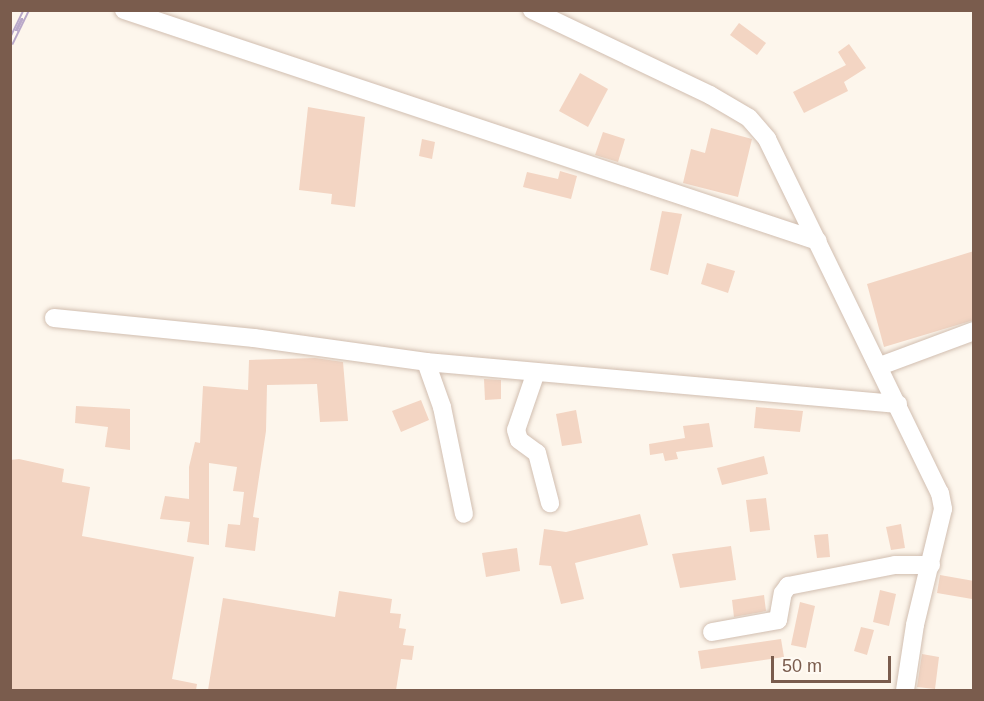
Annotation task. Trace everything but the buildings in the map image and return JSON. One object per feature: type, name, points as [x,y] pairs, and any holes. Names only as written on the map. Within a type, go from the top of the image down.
[{"type":"street","points":[[124,10],[818,241]]},
{"type":"street","points":[[531,10],[558,17],[749,118],[767,140],[880,366],[941,501],[905,690]]},
{"type":"street","points":[[54,318],[254,338],[426,362],[898,404]]},
{"type":"street","points":[[880,366],[974,331]]},
{"type":"street","points":[[426,362],[442,407],[464,513]]},
{"type":"street","points":[[536,372],[516,430],[519,440],[537,453],[550,503]]},
{"type":"street","points":[[712,632],[775,622],[780,615],[783,593],[788,586],[895,565],[930,565]]},
{"type":"railway","points":[[10,43],[26,10]]}]
